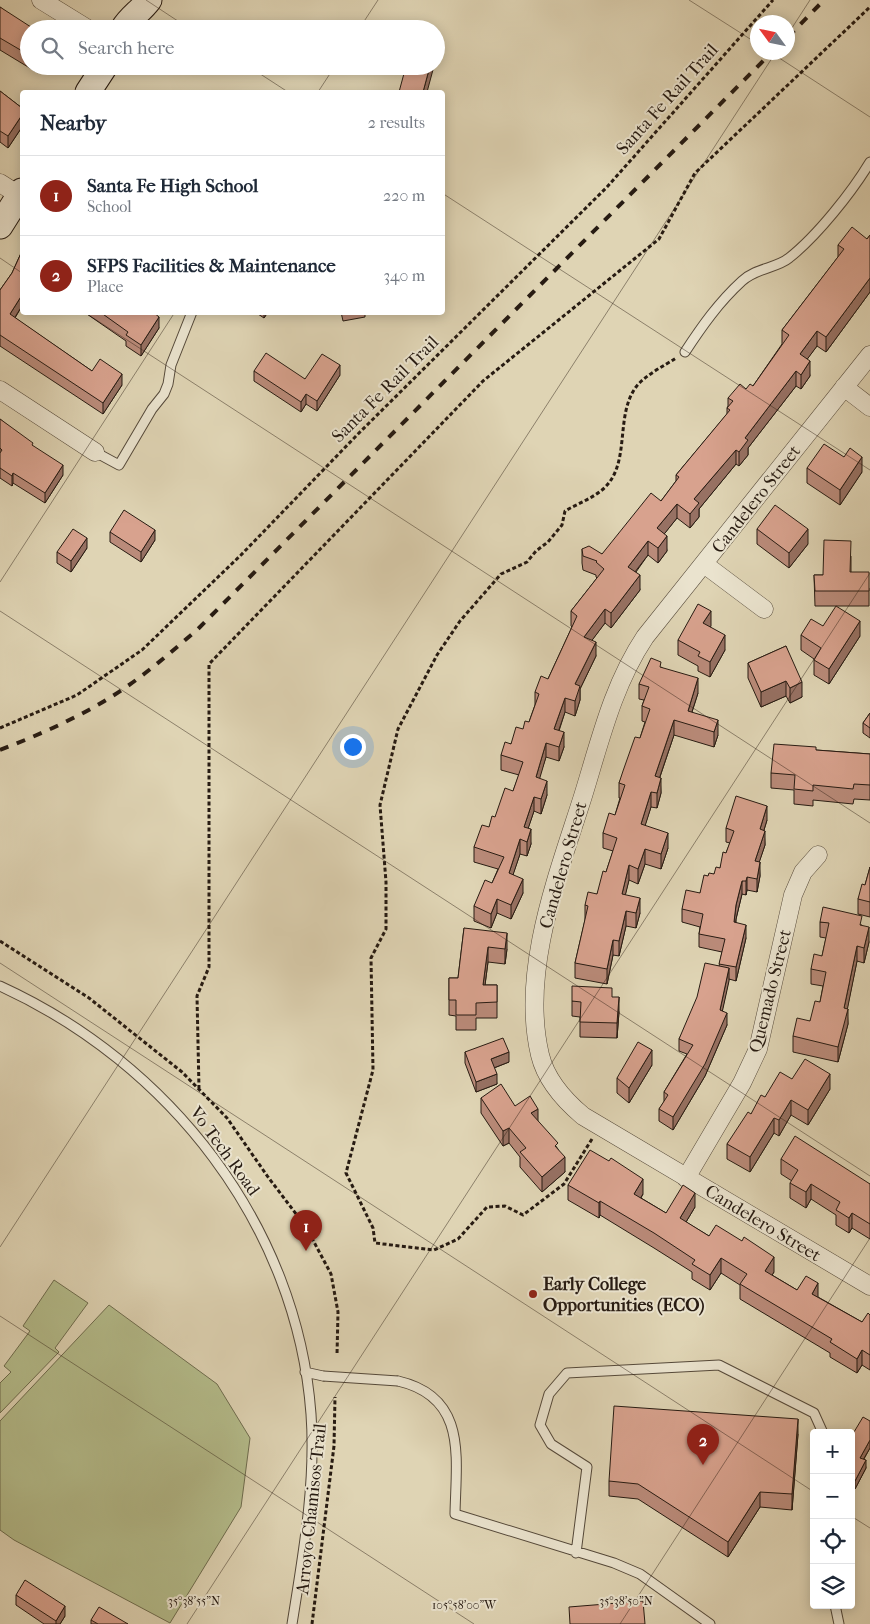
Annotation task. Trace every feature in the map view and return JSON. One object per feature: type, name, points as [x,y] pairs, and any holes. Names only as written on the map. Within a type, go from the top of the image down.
[{"type":"street","points":[[41,0],[73,20]]},
{"type":"street","points":[[128,20],[130,17],[142,13]]},
{"type":"street","points":[[89,90],[99,75]]},
{"type":"street","points":[[0,226],[16,192]]},
{"type":"street","name":"Candelero Street","points":[[870,355],[646,638],[623,674],[608,714],[561,865],[542,940],[535,1018],[540,1057],[547,1074],[569,1104],[600,1126],[870,1286]]},
{"type":"street","points":[[844,387],[870,407]]},
{"type":"street","points":[[0,390],[95,452]]},
{"type":"street","points":[[704,564],[764,609]]},
{"type":"street","name":"Quemado Street","points":[[686,1178],[742,1083],[758,1049],[793,894],[803,872],[818,855]]},
{"type":"lane","points":[[685,352],[714,309],[743,279],[761,268],[788,260],[814,234],[854,187],[870,162]]},
{"type":"lane","points":[[95,452],[119,466],[152,409],[164,394],[168,384],[171,365],[191,315]]},
{"type":"lane","name":"Vo Tech Road","points":[[0,986],[57,1015],[124,1062],[180,1116],[209,1151],[251,1214],[270,1256],[300,1340],[311,1414],[312,1483],[292,1624]]},
{"type":"lane","points":[[576,1553],[587,1467],[550,1444],[540,1426],[549,1394],[566,1373],[719,1365],[814,1413],[821,1429]]},
{"type":"lane","points":[[306,1372],[323,1376],[398,1381],[427,1391],[437,1400],[453,1426],[456,1446],[454,1514],[576,1553],[614,1563],[640,1574],[710,1624]]},
{"type":"lane","points":[[836,1609],[839,1624]]},
{"type":"path","name":"Santa Fe Rail Trail","points":[[0,728],[77,695],[142,650],[241,555],[358,434],[607,187],[773,0]]},
{"type":"path","points":[[199,1089],[197,996],[209,967],[209,664],[482,380],[658,239],[695,173],[870,7]]},
{"type":"path","points":[[600,1126],[564,1184],[523,1215],[504,1206],[487,1207],[458,1239],[434,1250],[375,1243],[373,1228],[346,1173],[373,1070],[371,958],[386,929],[386,882],[380,805],[398,729],[437,655],[460,621],[501,574],[528,562],[536,551],[548,542],[562,525],[565,511],[602,490],[613,477],[622,445],[626,407],[636,387],[685,352]]},
{"type":"path","points":[[0,941],[89,998],[182,1072],[227,1118],[306,1227],[331,1274],[338,1312],[337,1355]]},
{"type":"path","name":"Arroyo Chamisos Trail","points":[[312,1624],[334,1446],[335,1397]]},
{"type":"green space","points":[[54,1280],[88,1303],[55,1348],[59,1352],[0,1413],[0,1383],[11,1372],[4,1366],[30,1331],[23,1326]]},
{"type":"green space","points":[[109,1305],[217,1384],[250,1438],[241,1507],[170,1623],[14,1540],[0,1530],[0,1421]]},
{"type":"building","points":[[0,7],[20,20],[20,50],[0,38]]},
{"type":"building","points":[[404,75],[428,75],[424,90],[400,90]]},
{"type":"building","points":[[0,91],[20,106],[20,118],[8,136],[0,131]]},
{"type":"building","points":[[852,227],[867,239],[870,235],[870,278],[826,337],[817,331],[800,354],[810,361],[801,375],[796,371],[745,438],[748,440],[739,452],[736,450],[694,499],[699,503],[690,514],[677,504],[657,528],[667,536],[658,548],[648,541],[628,567],[640,575],[611,613],[605,609],[584,637],[596,642],[575,684],[580,686],[575,701],[565,698],[554,729],[564,732],[559,747],[546,743],[536,777],[547,781],[541,799],[534,797],[524,827],[531,829],[527,842],[520,839],[509,873],[523,879],[511,905],[497,899],[491,914],[474,906],[485,880],[492,883],[504,857],[474,847],[482,825],[489,827],[492,816],[495,817],[505,788],[513,791],[523,762],[501,755],[505,742],[511,744],[516,727],[523,729],[525,721],[529,722],[539,694],[535,692],[541,676],[548,679],[577,616],[571,611],[604,569],[597,561],[583,556],[582,549],[589,546],[602,554],[651,493],[661,501],[679,477],[676,475],[730,410],[727,408],[733,401],[728,398],[740,384],[746,389],[750,384],[753,386],[789,335],[782,330],[844,249],[838,245]]},
{"type":"building","points":[[20,255],[20,298],[10,314],[92,371],[100,359],[122,374],[103,403],[0,335],[0,290],[12,273]]},
{"type":"building","points":[[104,315],[157,315],[159,317],[141,345],[126,335],[128,332]]},
{"type":"building","points":[[266,353],[305,379],[322,354],[340,365],[317,401],[306,394],[301,402],[254,371]]},
{"type":"building","points":[[0,419],[33,443],[32,445],[63,465],[45,493],[13,473],[12,476],[0,468],[0,453],[2,450],[0,448]]},
{"type":"building","points":[[824,444],[844,457],[850,448],[862,457],[840,490],[807,468]]},
{"type":"building","points":[[775,505],[808,529],[789,553],[757,529]]},
{"type":"building","points":[[124,510],[155,530],[141,552],[110,532]]},
{"type":"building","points":[[73,529],[87,538],[71,561],[57,552]]},
{"type":"building","points":[[824,540],[851,541],[850,572],[869,572],[869,591],[815,591],[814,575],[823,575]]},
{"type":"building","points":[[698,604],[711,611],[703,623],[725,635],[710,662],[698,656],[700,652],[678,640]]},
{"type":"building","points":[[836,606],[860,621],[829,669],[814,660],[821,648],[801,635],[811,619],[823,626]]},
{"type":"building","points":[[786,646],[802,682],[790,688],[786,681],[761,692],[748,663]]},
{"type":"building","points":[[651,658],[661,662],[660,667],[698,678],[688,711],[718,720],[714,732],[674,720],[655,776],[661,778],[657,793],[651,792],[641,824],[668,833],[661,854],[645,849],[638,869],[629,865],[622,894],[640,898],[636,913],[626,911],[619,941],[613,940],[607,969],[575,963],[588,906],[585,905],[588,892],[597,894],[603,871],[606,872],[617,838],[603,833],[609,813],[615,815],[625,785],[619,783],[635,737],[640,738],[650,709],[642,706],[649,687],[639,684]]},
{"type":"building","points":[[870,713],[870,728],[863,723]]},
{"type":"building","points":[[774,744],[816,747],[816,750],[870,754],[870,785],[854,784],[853,789],[813,785],[813,791],[794,789],[795,775],[771,773]]},
{"type":"building","points":[[736,796],[767,806],[760,829],[765,831],[755,861],[760,862],[757,879],[747,877],[746,881],[742,881],[736,905],[734,922],[746,925],[736,967],[719,964],[725,939],[699,934],[703,914],[682,909],[686,890],[700,893],[704,875],[714,874],[716,867],[720,868],[723,852],[726,853],[734,831],[726,828]]},
{"type":"building","points":[[870,867],[870,902],[858,899],[862,884],[865,885]]},
{"type":"building","points":[[823,907],[862,916],[860,925],[869,927],[864,948],[857,946],[844,1008],[848,1009],[838,1047],[793,1036],[797,1018],[810,1021],[815,1001],[820,1002],[826,972],[811,969],[814,954],[822,956],[829,923],[820,922]]},
{"type":"building","points":[[464,928],[507,933],[505,949],[488,947],[483,985],[497,985],[497,1002],[476,1003],[476,1015],[456,1015],[456,1000],[449,1000],[449,978],[458,978]]},
{"type":"building","points":[[705,963],[729,968],[720,1010],[727,1013],[705,1064],[673,1117],[659,1109],[668,1095],[664,1092],[693,1045],[679,1039],[697,997]]},
{"type":"building","points":[[572,986],[612,988],[612,997],[619,997],[617,1023],[580,1022],[581,1002],[572,1001]]},
{"type":"building","points":[[503,1038],[509,1052],[491,1059],[497,1074],[476,1082],[465,1052]]},
{"type":"building","points":[[638,1042],[652,1050],[629,1088],[617,1078]]},
{"type":"building","points":[[805,1059],[830,1074],[808,1110],[791,1100],[779,1120],[774,1118],[750,1157],[727,1144],[748,1112],[751,1114],[761,1095],[765,1097],[780,1072],[792,1079]]},
{"type":"building","points":[[501,1084],[515,1106],[530,1096],[538,1109],[531,1113],[558,1143],[555,1146],[565,1157],[542,1177],[520,1152],[526,1148],[509,1128],[503,1131],[481,1098]]},
{"type":"building","points":[[795,1136],[870,1184],[870,1224],[852,1213],[849,1218],[836,1210],[840,1202],[811,1184],[806,1192],[790,1183],[798,1170],[781,1159]]},
{"type":"building","points":[[590,1150],[609,1161],[611,1158],[643,1179],[634,1194],[666,1213],[683,1185],[695,1193],[680,1218],[709,1236],[716,1225],[742,1241],[744,1237],[774,1257],[765,1271],[797,1290],[806,1276],[818,1283],[812,1294],[862,1322],[868,1313],[870,1315],[870,1355],[862,1350],[857,1359],[830,1342],[832,1339],[740,1284],[747,1274],[721,1258],[710,1275],[692,1264],[695,1260],[654,1233],[600,1201],[599,1203],[568,1185]]},
{"type":"building","points":[[614,1406],[798,1419],[792,1494],[760,1492],[728,1542],[638,1484],[609,1481]]},
{"type":"building","points":[[863,1417],[870,1421],[870,1440],[860,1458],[866,1460],[855,1481],[855,1474],[855,1430]]},
{"type":"building","points":[[25,1580],[65,1606],[56,1621],[16,1595]]},
{"type":"building","points":[[643,1601],[645,1624],[570,1624],[569,1607]]},
{"type":"building","points":[[99,1607],[128,1624],[98,1624],[91,1620]]},
{"type":"railway","points":[[795,30],[824,0]]},
{"type":"railway","points":[[0,750],[55,727],[124,689],[197,630],[764,60]]},
{"type":"place","name":"Santa Fe High School","points":[[306,1251]]},
{"type":"place","name":"Early College Opportunities (ECO)","points":[[533,1294]]},
{"type":"place","name":"SFPS Facilities & Maintenance","points":[[703,1465]]}]
